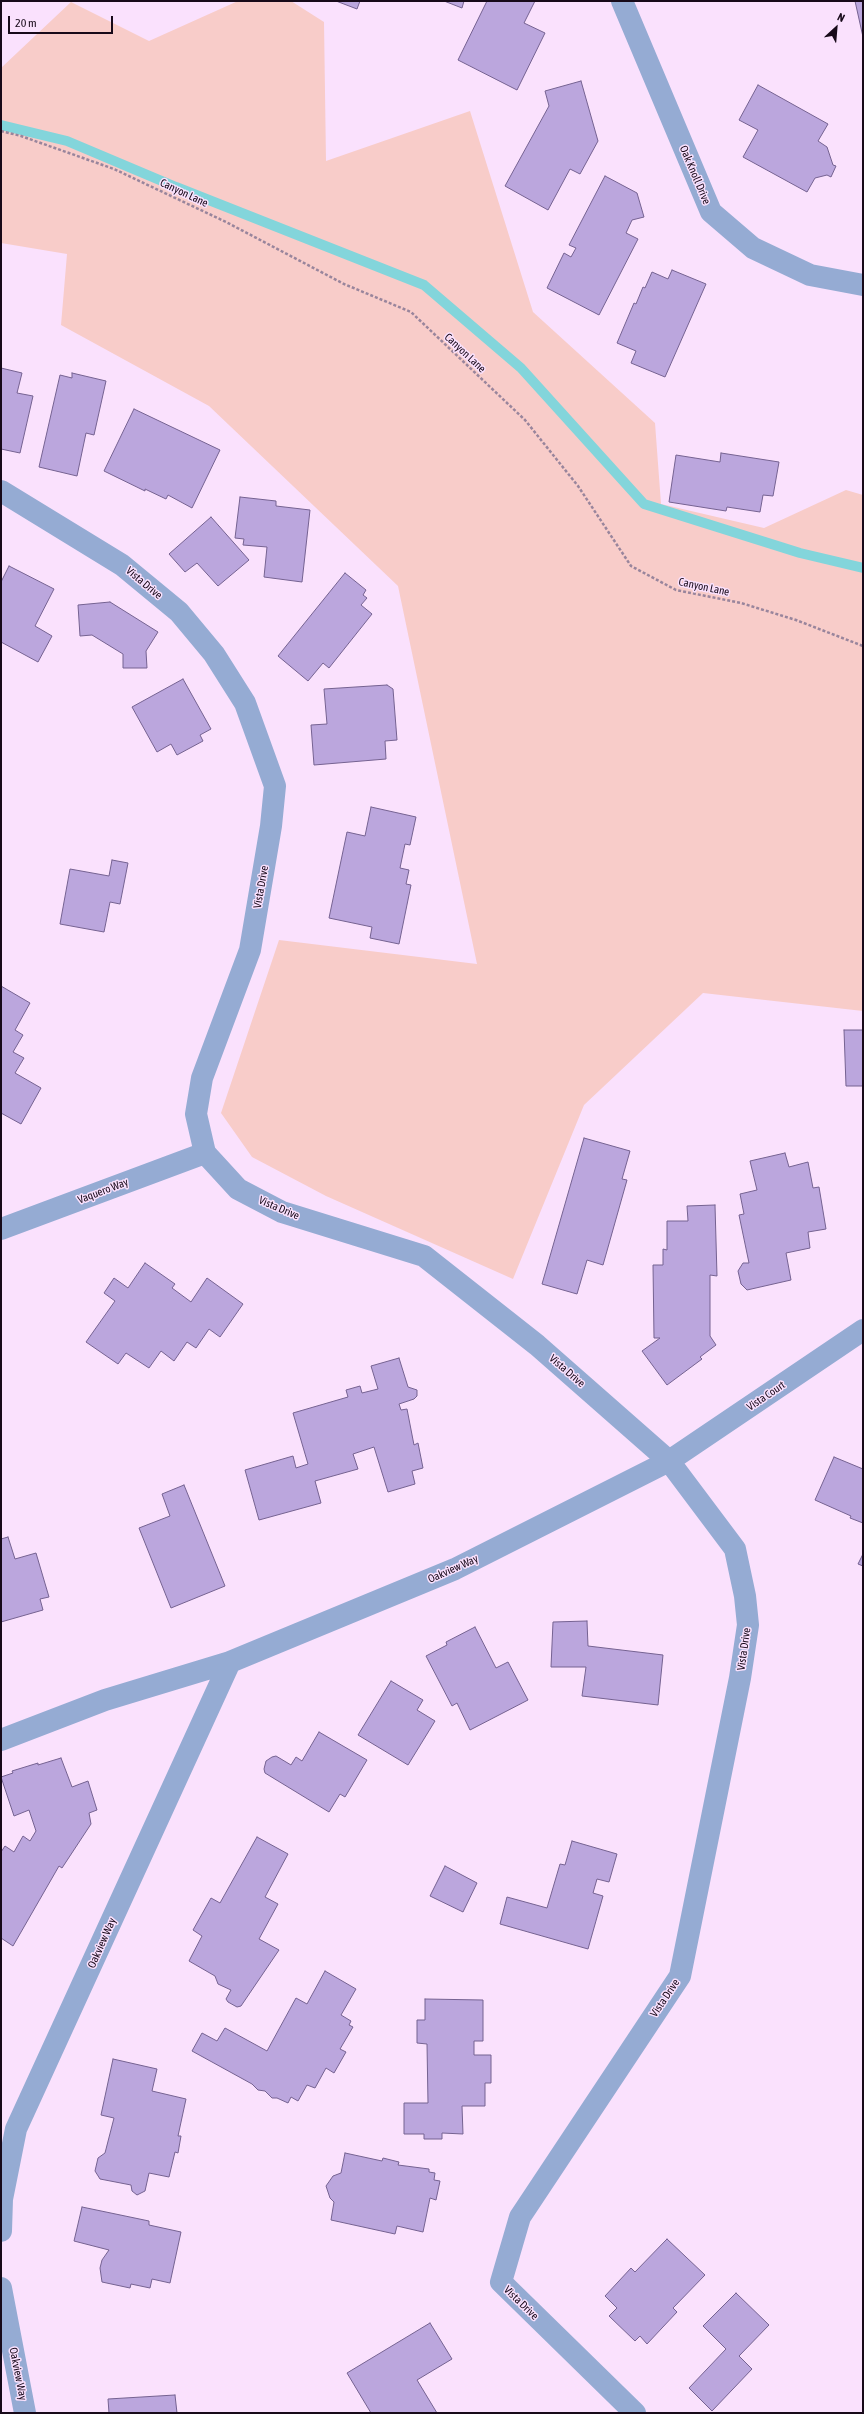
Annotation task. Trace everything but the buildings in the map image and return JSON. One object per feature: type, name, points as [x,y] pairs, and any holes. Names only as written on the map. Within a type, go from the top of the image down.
[{"type":"street","name":"Oak Knoll Drive","points":[[622,1],[711,212],[753,248],[810,275],[863,285]]},
{"type":"street","name":"Vista Drive","points":[[1,491],[122,564],[180,612],[214,654],[245,703],[275,786],[271,826],[250,950],[202,1078],[196,1114],[205,1153],[238,1189],[282,1212],[424,1256],[537,1345],[669,1461],[735,1549],[745,1596],[748,1625],[740,1678],[680,1976],[520,2217],[501,2282],[635,2413]]},
{"type":"street","name":"Vaquero Way","points":[[1,1230],[205,1153]]},
{"type":"street","name":"Vista Court","points":[[669,1461],[863,1330]]},
{"type":"street","name":"Oakview Way","points":[[1,1740],[105,1700],[230,1662],[455,1569],[669,1461]]},
{"type":"street","name":"Oakview Way","points":[[1,2231],[2,2198],[16,2129],[230,1662]]},
{"type":"street","name":"Oakview Way","points":[[1,2288],[25,2413]]},
{"type":"path","name":"Canyon Lane","points":[[1,131],[21,136],[114,169],[226,222],[344,284],[411,312],[525,420],[578,486],[631,566],[676,590],[741,603],[796,620],[863,646]]},
{"type":"shaded area","points":[[238,1],[291,1],[324,22],[326,161],[470,111],[533,312],[655,423],[661,504],[764,528],[846,490],[863,495],[863,1011],[703,993],[584,1105],[513,1279],[326,1196],[252,1157],[221,1113],[279,940],[477,964],[398,586],[209,406],[61,325],[67,254],[1,243],[1,68],[71,2],[149,41]]},
{"type":"waterway","points":[[1,125],[67,141],[176,187],[424,285],[521,368],[644,504],[800,553],[863,568]]}]
